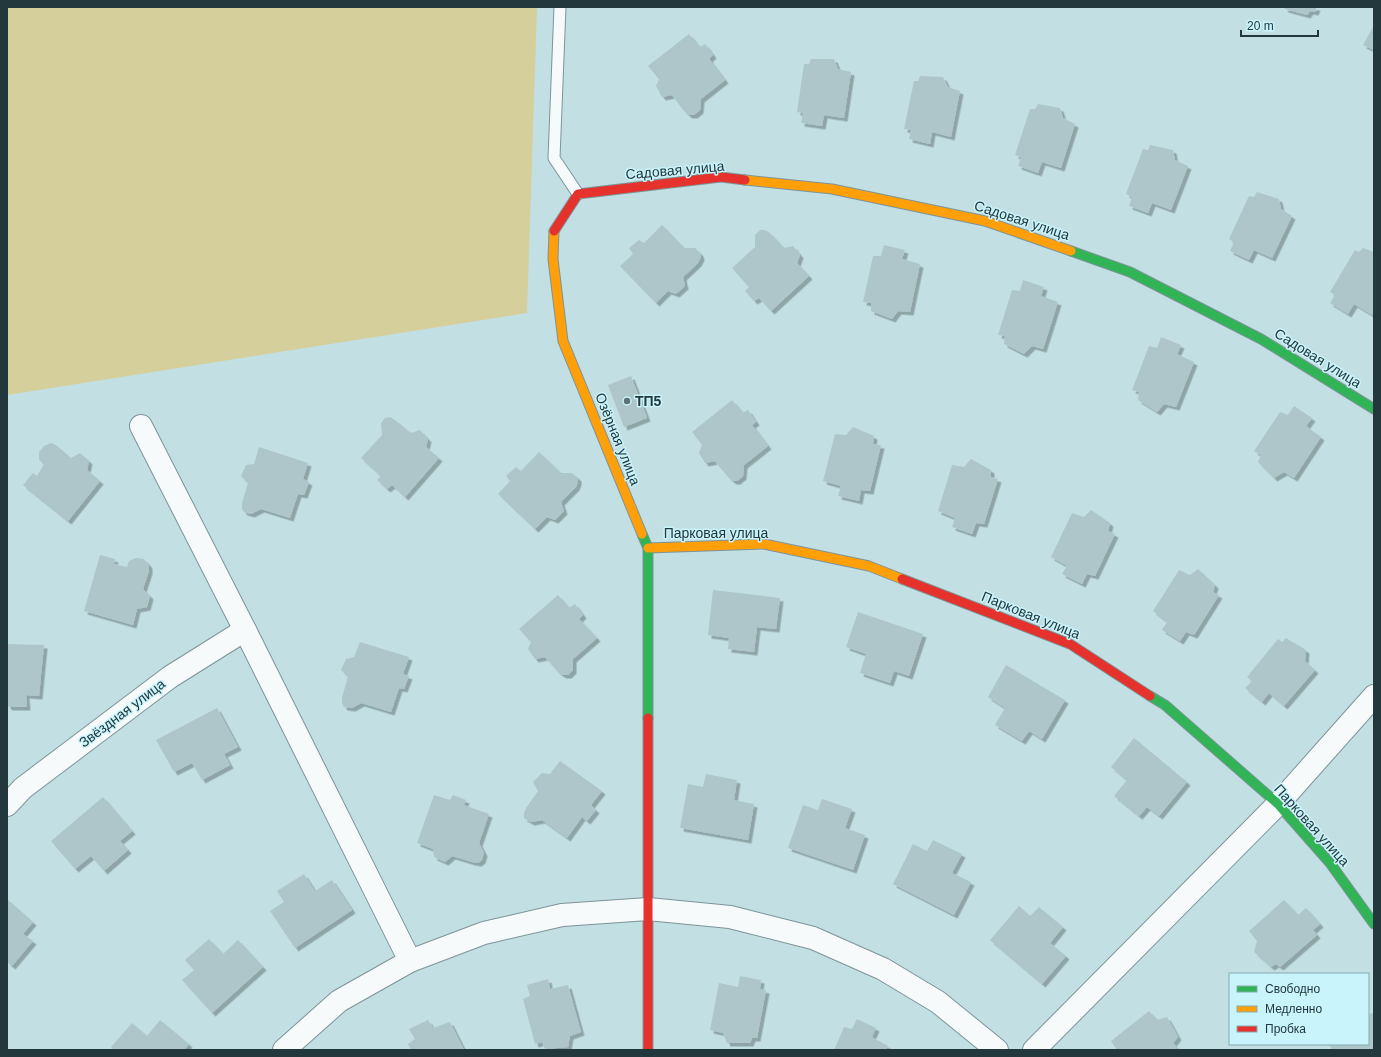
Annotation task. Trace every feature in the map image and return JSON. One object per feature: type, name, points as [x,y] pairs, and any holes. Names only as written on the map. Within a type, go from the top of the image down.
[{"type":"street","name":"Садовая улица","points":[[578,194],[721,177],[832,189],[985,221],[1130,272],[1261,339],[1374,409]]},
{"type":"street","name":"Озёрная улица","points":[[578,194],[554,230],[554,259],[563,341],[648,548]]},
{"type":"street","points":[[141,426],[245,630],[410,961]]},
{"type":"street","name":"Парковая улица","points":[[648,548],[764,544],[869,566],[1070,644],[1165,705],[1278,804],[1330,863],[1374,924]]},
{"type":"street","points":[[648,548],[648,1050]]},
{"type":"street","name":"Звёздная улица","points":[[7,805],[23,788],[170,677],[245,630]]},
{"type":"street","points":[[1034,1050],[1278,804],[1374,696]]},
{"type":"street","points":[[284,1050],[339,1001],[410,961],[484,933],[562,915],[648,909],[730,917],[813,938],[883,969],[938,1002],[997,1050]]},
{"type":"lane","points":[[560,7],[554,158],[578,194]]},
{"type":"shaded area","points":[[7,7],[537,7],[527,313],[7,395]]},
{"type":"building","points":[[1284,7],[1317,7],[1315,12],[1310,11],[1307,15],[1285,9]]},
{"type":"building","points":[[1374,25],[1374,50],[1363,45]]},
{"type":"building","points":[[689,34],[700,47],[705,44],[713,55],[709,59],[725,80],[701,99],[700,110],[694,115],[689,115],[684,111],[672,95],[662,97],[656,86],[659,79],[648,66]]},
{"type":"building","points":[[811,59],[834,59],[838,69],[851,72],[844,118],[824,115],[822,126],[801,123],[803,113],[797,112],[804,64],[809,64]]},
{"type":"building","points":[[920,76],[943,77],[948,87],[960,91],[951,137],[932,132],[930,144],[909,139],[911,130],[904,129],[914,81],[918,81]]},
{"type":"building","points":[[1038,104],[1060,108],[1063,118],[1075,124],[1061,168],[1042,162],[1038,173],[1018,166],[1021,157],[1015,155],[1030,109],[1035,109]]},
{"type":"building","points":[[1150,145],[1173,150],[1175,160],[1188,166],[1171,210],[1152,203],[1148,213],[1129,206],[1132,197],[1126,194],[1143,149],[1148,150]]},
{"type":"building","points":[[1257,192],[1279,199],[1281,209],[1292,216],[1272,258],[1254,250],[1249,260],[1230,251],[1234,242],[1229,239],[1249,196],[1254,197]]},
{"type":"building","points":[[662,225],[684,248],[695,248],[700,253],[701,257],[698,263],[683,277],[685,286],[676,294],[668,291],[656,303],[620,266],[633,254],[629,248],[639,240],[644,243]]},
{"type":"building","points":[[760,230],[765,230],[770,233],[784,248],[793,246],[800,255],[797,263],[809,276],[771,311],[759,298],[754,301],[745,291],[749,287],[732,268],[755,247],[755,235]]},
{"type":"building","points":[[884,245],[905,250],[902,259],[920,264],[910,312],[898,311],[892,319],[871,311],[871,303],[863,302],[873,256],[881,256]]},
{"type":"building","points":[[1363,248],[1374,252],[1374,311],[1372,315],[1354,304],[1348,314],[1330,303],[1335,295],[1330,292],[1355,250],[1359,252]]},
{"type":"building","points":[[1023,280],[1044,287],[1041,296],[1058,302],[1043,349],[1032,346],[1024,354],[1004,344],[1005,336],[998,335],[1012,290],[1020,291]]},
{"type":"building","points":[[1161,337],[1181,345],[1177,354],[1194,362],[1176,407],[1164,404],[1157,412],[1138,400],[1139,392],[1132,390],[1149,346],[1157,348]]},
{"type":"building","name":"ТП5","points":[[631,376],[647,418],[624,427],[608,385]]},
{"type":"building","points":[[732,400],[743,413],[748,410],[756,422],[752,425],[768,446],[744,465],[743,476],[737,481],[733,481],[728,477],[715,461],[705,463],[699,453],[702,445],[692,432]]},
{"type":"building","points":[[1294,406],[1312,418],[1306,426],[1321,437],[1294,478],[1284,472],[1274,478],[1258,462],[1261,455],[1254,451],[1280,412],[1288,415]]},
{"type":"building","points":[[390,417],[411,433],[420,430],[428,439],[426,447],[439,458],[405,497],[392,485],[387,489],[377,480],[381,476],[361,458],[382,435],[381,423],[385,418]]},
{"type":"building","points":[[853,427],[874,436],[873,444],[881,445],[870,491],[861,490],[859,501],[838,496],[841,486],[823,481],[835,434],[846,435]]},
{"type":"building","points":[[51,443],[56,445],[71,458],[80,453],[89,461],[87,470],[100,481],[68,521],[23,485],[33,473],[37,476],[44,464],[39,460],[39,452],[44,446]]},
{"type":"building","points":[[259,447],[308,463],[303,479],[309,482],[304,495],[298,494],[290,518],[261,509],[251,514],[244,512],[242,509],[242,503],[248,483],[241,476],[246,465],[254,464]]},
{"type":"building","points":[[539,452],[561,473],[572,473],[578,478],[578,482],[576,487],[561,502],[564,511],[555,520],[547,517],[535,529],[498,494],[510,481],[506,476],[516,467],[521,471]]},
{"type":"building","points":[[971,459],[991,470],[991,477],[998,479],[984,524],[976,523],[972,534],[952,527],[955,518],[938,511],[952,465],[964,467]]},
{"type":"building","points":[[1091,510],[1110,523],[1108,531],[1115,534],[1095,576],[1087,574],[1082,584],[1062,574],[1067,566],[1051,557],[1072,513],[1084,517]]},
{"type":"building","points":[[100,555],[115,559],[114,564],[127,567],[129,561],[136,558],[144,559],[149,565],[149,571],[143,589],[150,596],[147,607],[137,609],[133,625],[84,611]]},
{"type":"building","points":[[1198,569],[1215,585],[1213,592],[1219,595],[1194,635],[1186,632],[1180,641],[1162,630],[1167,622],[1153,611],[1179,570],[1190,575]]},
{"type":"building","points":[[713,590],[780,598],[776,629],[757,627],[754,652],[728,649],[729,638],[708,635]]},
{"type":"building","points":[[558,595],[569,608],[575,604],[583,615],[579,619],[597,638],[573,659],[573,670],[568,675],[563,675],[558,672],[545,657],[535,659],[528,649],[531,642],[519,629]]},
{"type":"building","points":[[858,612],[923,634],[909,676],[894,671],[890,683],[860,673],[866,654],[846,647]]},
{"type":"building","points":[[1286,638],[1306,650],[1305,661],[1315,670],[1284,706],[1269,693],[1262,702],[1245,688],[1252,681],[1247,677],[1278,639],[1282,642]]},
{"type":"building","points":[[360,642],[409,657],[403,674],[409,676],[404,689],[399,688],[391,712],[361,703],[352,708],[344,707],[342,703],[342,697],[348,677],[341,670],[346,659],[354,657]]},
{"type":"building","points":[[7,644],[44,645],[39,696],[26,695],[27,707],[9,707],[7,705]]},
{"type":"building","points":[[1006,665],[1065,700],[1042,739],[1029,731],[1022,741],[995,725],[1005,708],[988,697]]},
{"type":"building","points":[[217,708],[238,747],[224,754],[230,765],[202,780],[192,763],[174,772],[156,740]]},
{"type":"building","points":[[1134,738],[1187,782],[1159,816],[1147,807],[1139,816],[1114,796],[1127,780],[1111,767]]},
{"type":"building","points":[[560,761],[602,791],[591,805],[596,810],[587,821],[582,817],[567,838],[542,820],[531,822],[524,818],[526,808],[538,791],[533,782],[542,773],[550,774]]},
{"type":"building","points":[[706,774],[737,780],[734,800],[754,804],[748,840],[680,828],[688,784],[703,787]]},
{"type":"building","points":[[434,795],[450,800],[453,795],[466,800],[464,805],[489,814],[479,843],[484,853],[482,860],[478,863],[452,856],[445,862],[434,857],[433,849],[417,843]]},
{"type":"building","points":[[103,797],[132,831],[120,841],[128,850],[104,871],[91,856],[75,869],[51,841]]},
{"type":"building","points":[[822,799],[852,809],[845,828],[865,835],[853,870],[788,848],[803,805],[818,810]]},
{"type":"building","points":[[933,840],[962,854],[952,873],[971,882],[954,915],[893,884],[913,844],[927,851]]},
{"type":"building","points":[[304,874],[315,891],[332,880],[352,910],[295,948],[270,911],[284,902],[277,891]]},
{"type":"building","points":[[7,899],[33,922],[23,934],[33,941],[12,966],[7,962]]},
{"type":"building","points":[[1284,900],[1298,915],[1306,908],[1320,924],[1313,930],[1317,935],[1280,967],[1276,964],[1271,967],[1254,952],[1257,941],[1249,931]]},
{"type":"building","points":[[1019,906],[1030,916],[1039,907],[1063,927],[1050,943],[1066,956],[1042,984],[990,940]]},
{"type":"building","points":[[209,939],[223,954],[238,940],[263,967],[212,1013],[182,980],[194,970],[185,960]]},
{"type":"building","points":[[740,976],[761,980],[760,989],[766,990],[757,1038],[752,1038],[750,1043],[727,1043],[723,1033],[710,1030],[719,983],[738,987]]},
{"type":"building","points":[[548,979],[550,989],[568,985],[581,1032],[570,1036],[568,1047],[545,1049],[542,1042],[535,1044],[523,999],[530,996],[527,985]]},
{"type":"building","points":[[1149,1011],[1157,1020],[1167,1017],[1178,1037],[1173,1043],[1178,1048],[1176,1050],[1117,1050],[1111,1041]]},
{"type":"building","points":[[1374,1012],[1374,1050],[1332,1050],[1330,1045],[1369,1045],[1369,1014]]},
{"type":"building","points":[[857,1019],[876,1028],[872,1037],[888,1046],[886,1050],[834,1050],[844,1027],[852,1029]]},
{"type":"building","points":[[160,1020],[189,1044],[184,1050],[114,1050],[111,1047],[132,1023],[147,1036]]},
{"type":"building","points":[[428,1020],[433,1028],[450,1022],[464,1050],[411,1050],[408,1044],[415,1039],[409,1029]]},
{"type":"traffic: fast","points":[[1071,251],[1130,272],[1261,339],[1374,409]]},
{"type":"traffic: fast","points":[[642,534],[648,548],[648,718]]},
{"type":"traffic: fast","points":[[1150,696],[1165,705],[1278,804],[1330,863],[1374,924]]},
{"type":"traffic: slow","points":[[745,180],[832,189],[985,221],[1071,251]]},
{"type":"traffic: slow","points":[[554,231],[553,259],[563,341],[642,534]]},
{"type":"traffic: slow","points":[[648,548],[764,544],[869,566],[902,579]]},
{"type":"traffic: jam","points":[[554,231],[578,194],[721,177],[745,180]]},
{"type":"traffic: jam","points":[[902,579],[1070,644],[1150,696]]},
{"type":"traffic: jam","points":[[648,718],[648,1050]]},
{"type":"place","name":"ТП5","points":[[627,401]]}]
